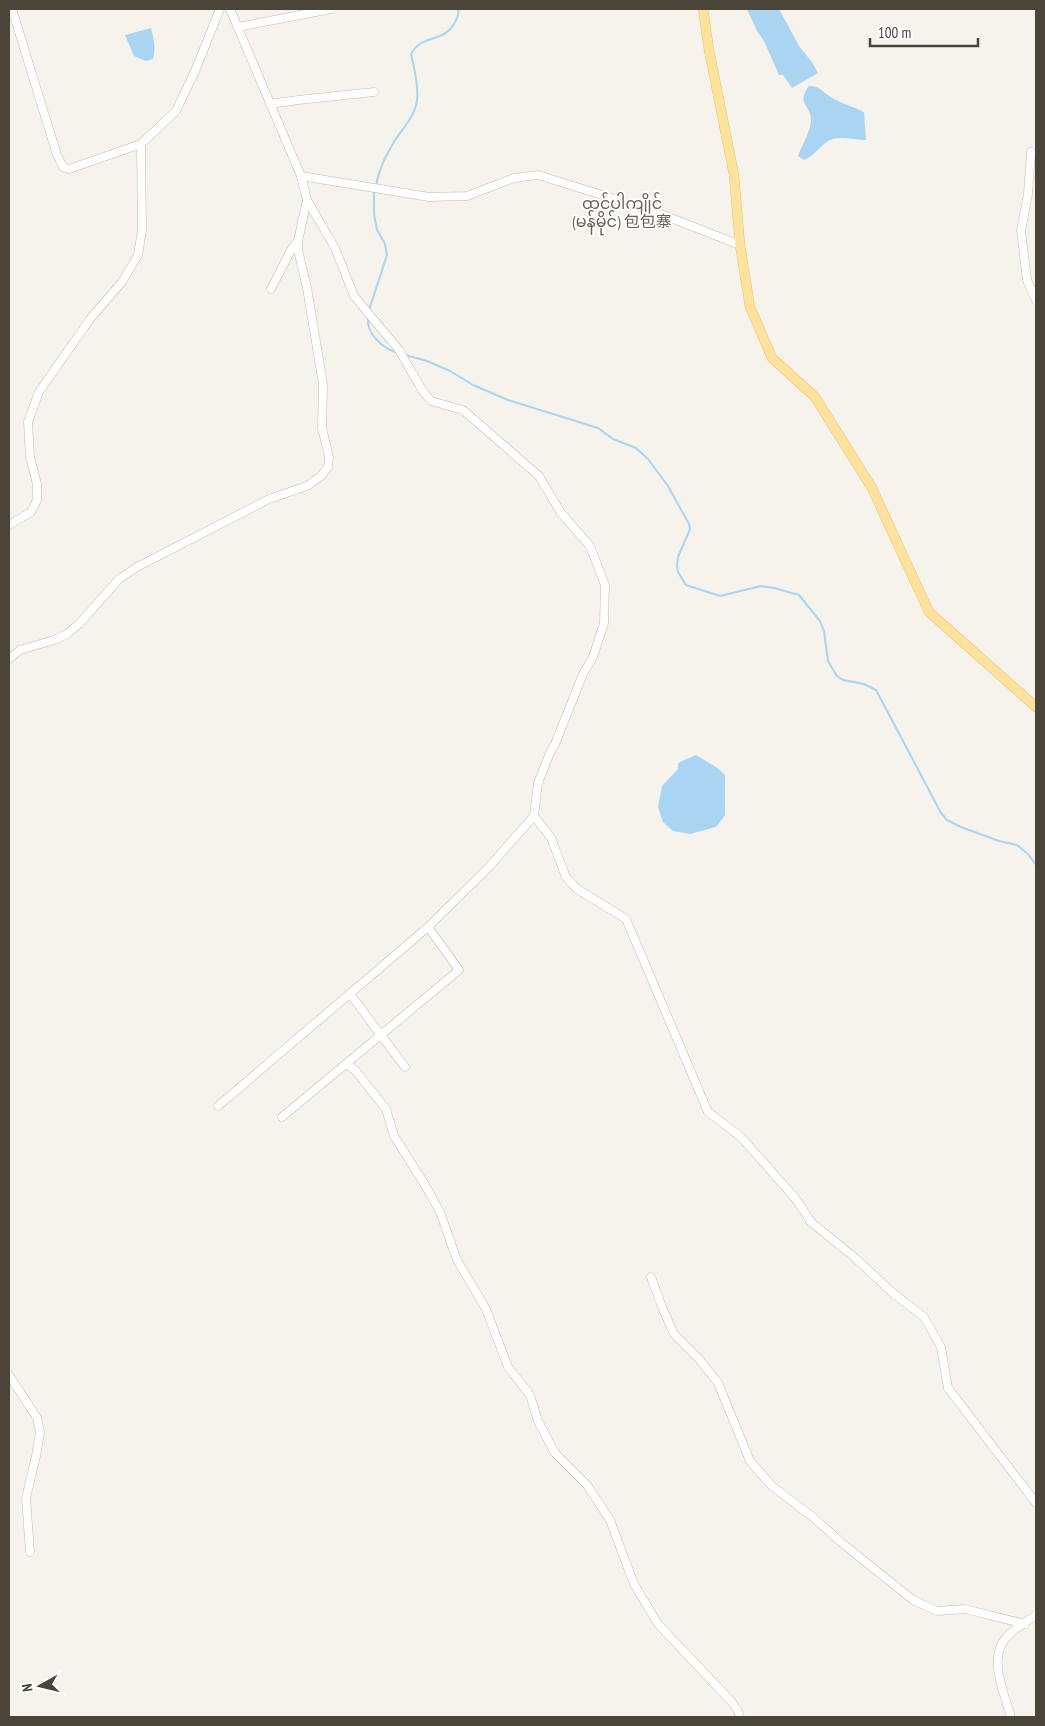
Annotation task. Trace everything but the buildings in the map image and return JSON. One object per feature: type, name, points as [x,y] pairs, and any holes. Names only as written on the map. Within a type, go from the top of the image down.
[{"type":"main road","points":[[703,9],[709,50],[734,174],[740,245],[750,307],[772,358],[815,397],[872,488],[929,612],[1036,705]]},
{"type":"street","points":[[12,9],[57,155],[63,167],[69,169],[141,144],[176,111],[195,71],[220,9]]},
{"type":"street","points":[[218,1106],[428,927],[488,868],[534,816],[538,783],[583,674],[593,657],[604,623],[606,585],[590,546],[561,514],[539,476],[463,410],[431,401],[417,382],[401,352],[354,296],[335,248],[307,200],[301,176],[230,9]]},
{"type":"street","points":[[238,27],[331,9]]},
{"type":"street","points":[[270,104],[374,92]]},
{"type":"street","points":[[9,525],[31,512],[36,500],[37,484],[30,456],[28,422],[39,392],[90,319],[122,282],[138,255],[142,230],[141,144]]},
{"type":"street","points":[[1031,152],[1028,194],[1021,231],[1027,280],[1036,300]]},
{"type":"street","points":[[301,176],[429,197],[466,196],[514,178],[538,175],[652,211],[740,245]]},
{"type":"street","points":[[9,659],[20,650],[67,634],[79,624],[119,579],[137,567],[269,499],[307,486],[325,472],[328,467],[329,456],[322,428],[323,384],[307,288],[298,250],[298,241],[307,200]]},
{"type":"street","points":[[271,289],[291,250],[298,241]]},
{"type":"street","points":[[534,816],[551,838],[566,876],[577,889],[626,919],[708,1112],[740,1136],[756,1153],[796,1199],[811,1222],[924,1318],[941,1347],[948,1388],[1036,1503]]},
{"type":"street","points":[[282,1117],[459,970],[428,927]]},
{"type":"street","points":[[350,994],[405,1067]]},
{"type":"street","points":[[347,1064],[355,1070],[386,1109],[394,1136],[440,1212],[457,1260],[486,1308],[508,1367],[530,1396],[538,1421],[555,1453],[587,1485],[610,1520],[634,1584],[658,1624],[731,1701],[740,1717]]},
{"type":"street","points":[[651,1277],[674,1334],[699,1359],[718,1383],[750,1461],[772,1486],[814,1518],[913,1600],[937,1611],[965,1609],[1025,1624]]},
{"type":"street","points":[[9,1375],[37,1418],[40,1432],[26,1498],[30,1552]]},
{"type":"street","points":[[1011,1717],[999,1673],[999,1649],[1005,1638],[1036,1615]]},
{"type":"water","points":[[747,9],[779,9],[799,46],[818,73],[792,88],[783,75],[779,75]]},
{"type":"water","points":[[151,28],[154,55],[153,59],[146,61],[134,56],[125,35]]},
{"type":"water","points":[[809,86],[817,87],[834,99],[864,112],[866,140],[837,138],[825,143],[804,160],[798,156],[811,122],[811,116],[804,101],[805,92]]},
{"type":"water","points":[[696,755],[725,775],[725,815],[716,827],[690,834],[673,831],[663,822],[658,807],[662,786],[678,769],[680,762]]},
{"type":"waterway","points":[[376,186],[386,156],[416,107],[416,77],[411,54],[421,43],[440,36],[452,27],[458,16],[458,9]]},
{"type":"waterway","points":[[369,310],[387,255],[385,244],[377,230],[374,214],[374,191]]},
{"type":"waterway","points":[[368,318],[370,329],[377,340],[387,348],[398,353]]},
{"type":"waterway","points":[[405,355],[427,361],[450,371],[473,385],[508,400],[598,428],[613,439],[636,448],[648,459],[668,486],[689,524],[690,529],[678,557],[677,565],[678,572],[686,585],[720,596],[761,586],[799,595],[820,621],[824,631],[828,661],[837,676],[843,680],[864,684],[876,690],[941,813],[947,820],[999,841],[1017,845],[1028,854],[1036,865]]},
{"type":"district","name":"ထင်ပါကျိုင် (မန်မိုင်) 包包寨","points":[[622,212]]}]
